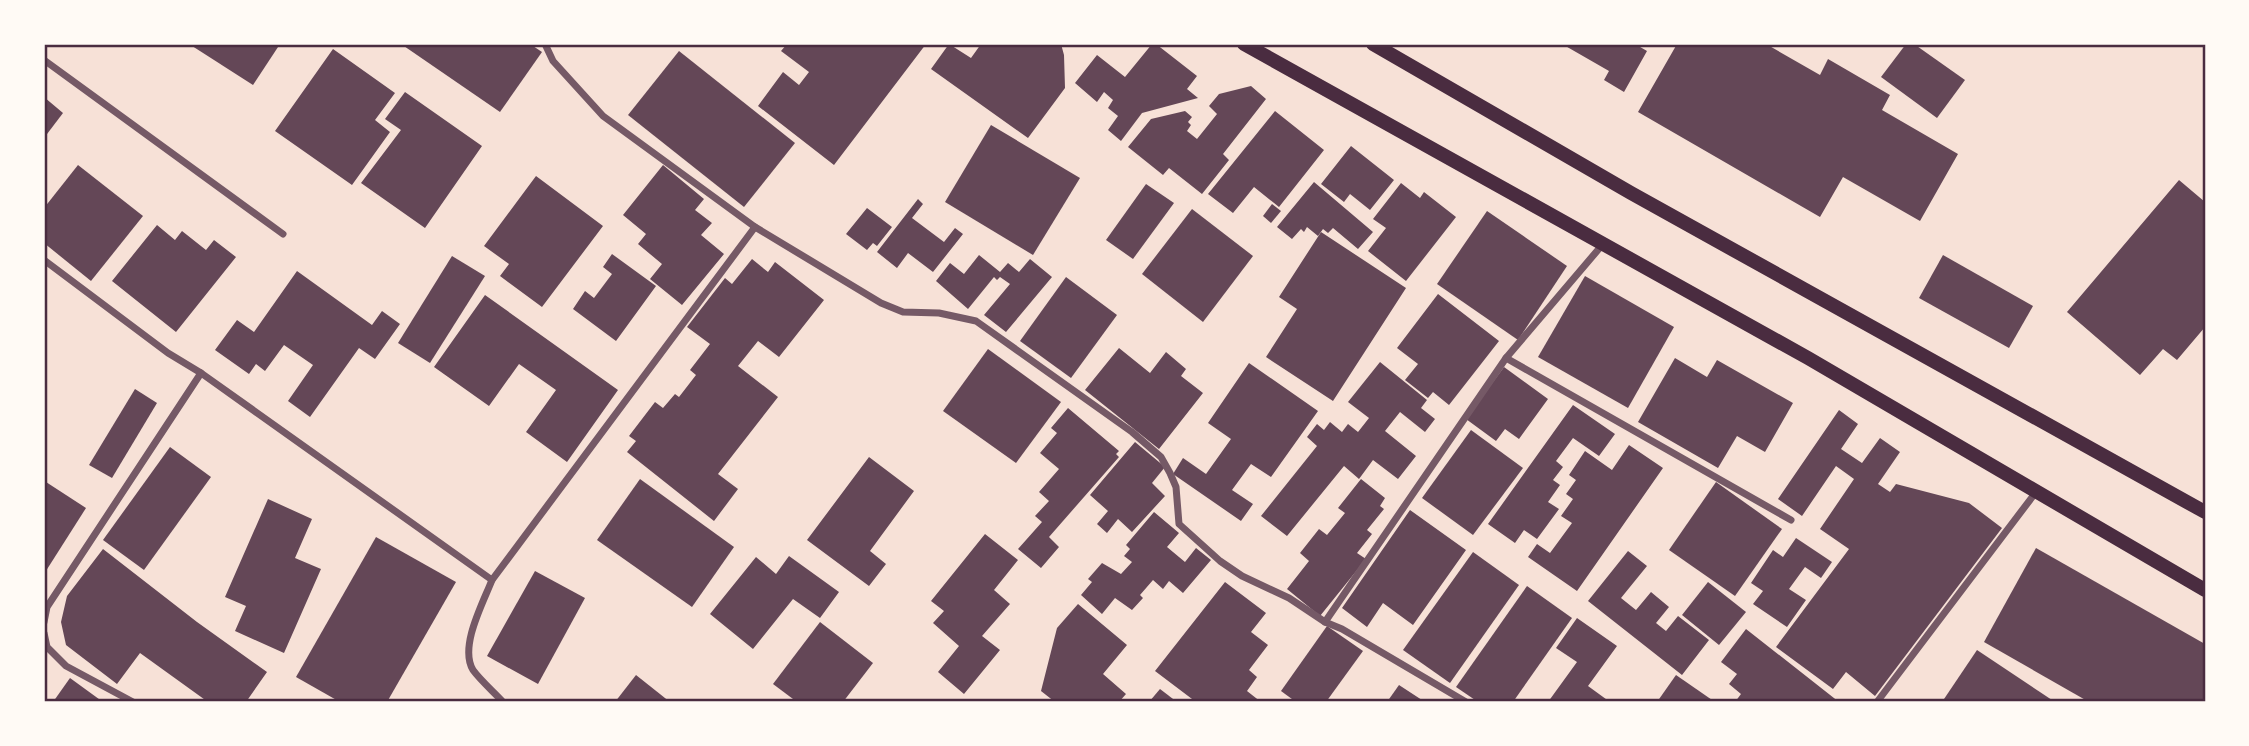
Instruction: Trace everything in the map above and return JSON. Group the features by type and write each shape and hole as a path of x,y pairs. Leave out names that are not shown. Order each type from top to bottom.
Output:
{"main road":[{"path":"1244,44 1808,358 2205,590"},
{"path":"1373,44 1631,193 2201,506"}],"street":[{"path":"545,44 553,61 603,116 755,227 881,303 904,312 939,313 976,321 1132,432 1161,457 1176,487 1179,524 1220,561 1242,576 1289,597 1325,622 1342,629 1466,702"},
{"path":"44,60 283,234"},
{"path":"503,702 472,668 468,647 492,580 755,227"},
{"path":"1325,622 1506,358 1603,244"},
{"path":"44,260 168,353 201,373 492,580"},
{"path":"1506,358 1791,520"},
{"path":"44,622 45,606 201,373"},
{"path":"1877,702 2036,492"},
{"path":"44,634 47,648 66,666 133,702"}],"building":[{"path":"189,44 280,44 253,85"},
{"path":"401,44 530,44 542,52 500,112"},
{"path":"787,44 926,44 834,165 758,106 783,72 799,85 809,72 781,51"},
{"path":"949,44 971,58 981,44 1061,44 1065,88 1028,138 931,69"},
{"path":"1152,44 1156,44 1197,76 1187,89 1198,98 1142,113 1121,141 1108,130 1118,116 1108,108 1113,100 1104,92 1097,102 1075,83 1097,55 1125,77"},
{"path":"1562,44 1635,44 1647,51 1624,92 1604,80 1609,71"},
{"path":"1677,44 1766,44 1820,75 1828,59 1890,95 1882,110 1958,154 1920,221 1843,177 1820,217 1638,112"},
{"path":"1906,44 1914,44 1965,80 1937,118 1881,77"},
{"path":"333,49 395,93 375,120 390,132 352,185 275,131"},
{"path":"679,51 795,143 744,207 628,115"},
{"path":"1251,86 1266,99 1223,154 1229,160 1202,194 1169,168 1163,175 1128,147 1151,119 1185,111 1192,117 1187,131 1197,139 1217,114 1209,106 1219,94"},
{"path":"405,92 482,146 425,228 361,183 401,130 385,119"},
{"path":"44,97 63,113 44,138"},
{"path":"1275,111 1324,150 1279,207 1254,187 1233,213 1208,194"},
{"path":"991,125 1080,178 1033,255 945,202"},
{"path":"1351,146 1394,180 1370,210 1350,194 1344,202 1321,184"},
{"path":"78,165 143,216 91,281 44,243 44,208"},
{"path":"663,165 704,199 695,210 712,223 701,235 724,254 682,305 650,279 662,264 638,244 646,234 623,215"},
{"path":"536,176 603,226 542,307 500,276 509,264 484,246"},
{"path":"2179,180 2205,202 2205,327 2177,360 2163,349 2140,375 2067,312"},
{"path":"1314,182 1373,232 1358,249 1333,228 1328,233 1323,229 1318,236 1307,227 1304,232 1301,229 1292,239 1277,227"},
{"path":"1401,183 1420,198 1424,192 1456,217 1406,281 1368,251 1386,228 1373,219"},
{"path":"1146,184 1174,203 1133,259 1106,240"},
{"path":"918,199 923,204 912,218 944,242 955,228 963,234 933,272 908,253 897,268 877,252"},
{"path":"1272,204 1281,211 1271,223 1263,216"},
{"path":"867,208 892,227 877,246 873,243 867,250 846,234"},
{"path":"1192,209 1253,256 1203,322 1142,274"},
{"path":"1487,211 1567,266 1518,340 1437,284"},
{"path":"157,225 175,240 182,231 206,250 214,240 236,257 176,332 112,281"},
{"path":"1321,232 1406,288 1333,401 1266,357 1297,309 1279,297"},
{"path":"612,254 656,286 616,341 573,309 585,291 594,298 612,274 603,267"},
{"path":"979,255 1000,272 1008,263 1019,272 1030,259 1052,277 1006,332 984,315 1010,284 1000,277 997,280 994,277 968,309 936,281 950,263 964,274"},
{"path":"1943,255 2033,306 2009,348 1919,298"},
{"path":"452,256 485,276 430,363 398,343"},
{"path":"752,259 768,272 775,262 824,300 779,357 758,341 738,366 778,397 718,474 738,489 714,521 627,452 636,441 629,436 655,402 663,408 675,394 679,397 696,375 690,370 710,344 687,327 725,278 732,284"},
{"path":"297,271 372,325 382,311 400,324 375,359 359,348 310,417 288,401 313,365 284,345 265,371 256,364 249,374 215,350 237,320 254,332"},
{"path":"1585,276 1674,327 1628,408 1538,357"},
{"path":"1066,277 1117,315 1071,378 1020,341"},
{"path":"1438,294 1499,341 1449,405 1433,392 1428,398 1405,380 1418,364 1397,348"},
{"path":"485,295 618,390 567,462 526,432 556,390 519,364 489,406 434,367"},
{"path":"1119,348 1150,373 1166,352 1186,369 1181,376 1203,393 1159,449 1085,390"},
{"path":"988,349 1061,402 1016,463 943,411"},
{"path":"1675,358 1707,377 1717,360 1793,403 1765,452 1737,436 1718,468 1638,422"},
{"path":"1380,362 1427,400 1421,408 1435,419 1425,432 1400,412 1385,431 1416,456 1398,479 1373,460 1359,479 1344,466 1287,536 1261,516 1317,446 1307,437 1317,424 1324,430 1330,422 1342,432 1348,424 1358,432 1369,418 1348,402"},
{"path":"1249,363 1318,411 1271,477 1251,464 1232,490 1253,504 1241,521 1173,474 1183,458 1206,474 1231,439 1208,423"},
{"path":"1504,367 1548,399 1519,439 1505,429 1496,441 1466,419"},
{"path":"135,389 157,403 112,478 89,465"},
{"path":"1573,405 1615,434 1599,456 1573,438 1556,461 1563,467 1553,480 1560,485 1548,502 1559,509 1537,539 1524,530 1515,543 1488,524"},
{"path":"1068,408 1119,451 1116,454 1119,457 1049,537 1059,547 1041,568 1018,549 1042,522 1035,516 1049,501 1039,492 1059,469 1040,453 1057,433 1051,428"},
{"path":"1839,410 1858,424 1841,449 1862,463 1880,438 1900,452 1878,484 1890,492 1896,484 1969,503 2002,528 1875,696 1846,672 1833,689 1776,647 1849,549 1820,529 1854,479 1836,466 1802,516 1778,499"},
{"path":"1471,430 1523,468 1473,535 1422,498"},
{"path":"1135,442 1165,467 1152,483 1165,496 1132,532 1118,519 1107,533 1097,524 1108,511 1090,495"},
{"path":"1629,445 1663,468 1577,591 1528,557 1537,544 1550,553 1572,523 1561,516 1573,499 1566,494 1576,480 1569,475 1585,451 1612,470"},
{"path":"170,447 211,477 144,570 103,540"},
{"path":"869,457 914,491 870,551 886,564 869,586 807,540"},
{"path":"640,479 734,547 692,607 597,540"},
{"path":"1361,479 1385,498 1380,506 1384,509 1367,530 1372,534 1357,553 1366,559 1320,616 1287,589 1309,561 1300,553 1319,529 1327,535 1345,513 1338,508"},
{"path":"46,482 86,508 44,574 44,486"},
{"path":"1716,482 1782,529 1735,596 1669,550"},
{"path":"268,499 312,519 295,558 321,569 284,653 235,631 246,606 225,597"},
{"path":"1410,510 1466,550 1413,625 1383,603 1367,627 1342,608"},
{"path":"1154,512 1179,533 1167,547 1185,562 1196,548 1211,560 1183,593 1169,581 1163,589 1153,580 1140,595 1143,598 1132,610 1115,598 1102,614 1081,595 1092,582 1088,579 1102,563 1121,574 1132,562 1124,556 1130,549 1126,545"},
{"path":"985,534 1018,560 994,590 1010,604 982,636 1000,650 964,694 938,672 959,646 933,623 944,611 931,601"},
{"path":"376,537 456,582 387,702 340,702 296,677"},
{"path":"1796,538 1832,562 1821,578 1805,567 1789,589 1806,600 1787,627 1753,604 1763,591 1751,583 1773,550 1783,557"},
{"path":"2036,548 2205,644 2205,702 2089,702 1984,642"},
{"path":"103,549 267,672 246,702 208,702 140,653 117,684 66,645 61,622 67,596"},
{"path":"1628,551 1647,566 1621,598 1636,610 1651,592 1669,607 1656,623 1666,631 1678,616 1709,640 1682,675 1588,601"},
{"path":"1473,552 1519,585 1450,683 1403,650"},
{"path":"789,556 839,592 820,618 793,599 753,649 710,614 756,557 776,574"},
{"path":"535,571 585,598 538,684 487,656"},
{"path":"1225,582 1266,613 1251,632 1268,645 1249,670 1257,677 1247,691 1261,702 1196,702 1155,671"},
{"path":"1708,582 1746,612 1719,645 1682,615"},
{"path":"1527,586 1572,618 1513,702 1478,702 1456,687"},
{"path":"1078,604 1127,645 1103,674 1126,694 1119,702 1055,702 1041,691 1057,628"},
{"path":"1577,618 1617,646 1588,686 1610,702 1548,702 1577,662 1556,648"},
{"path":"820,622 873,663 843,702 797,702 773,684"},
{"path":"1327,626 1363,651 1326,702 1296,702 1281,691"},
{"path":"1746,629 1839,702 1735,702 1741,694 1729,684 1737,674 1721,662"},
{"path":"1977,650 2055,702 1942,702"},
{"path":"636,675 670,702 615,702"},
{"path":"1676,675 1715,702 1657,702"},
{"path":"70,678 103,702 53,702"},
{"path":"1399,685 1425,702 1387,702"},
{"path":"1160,689 1177,702 1149,702"}]}
